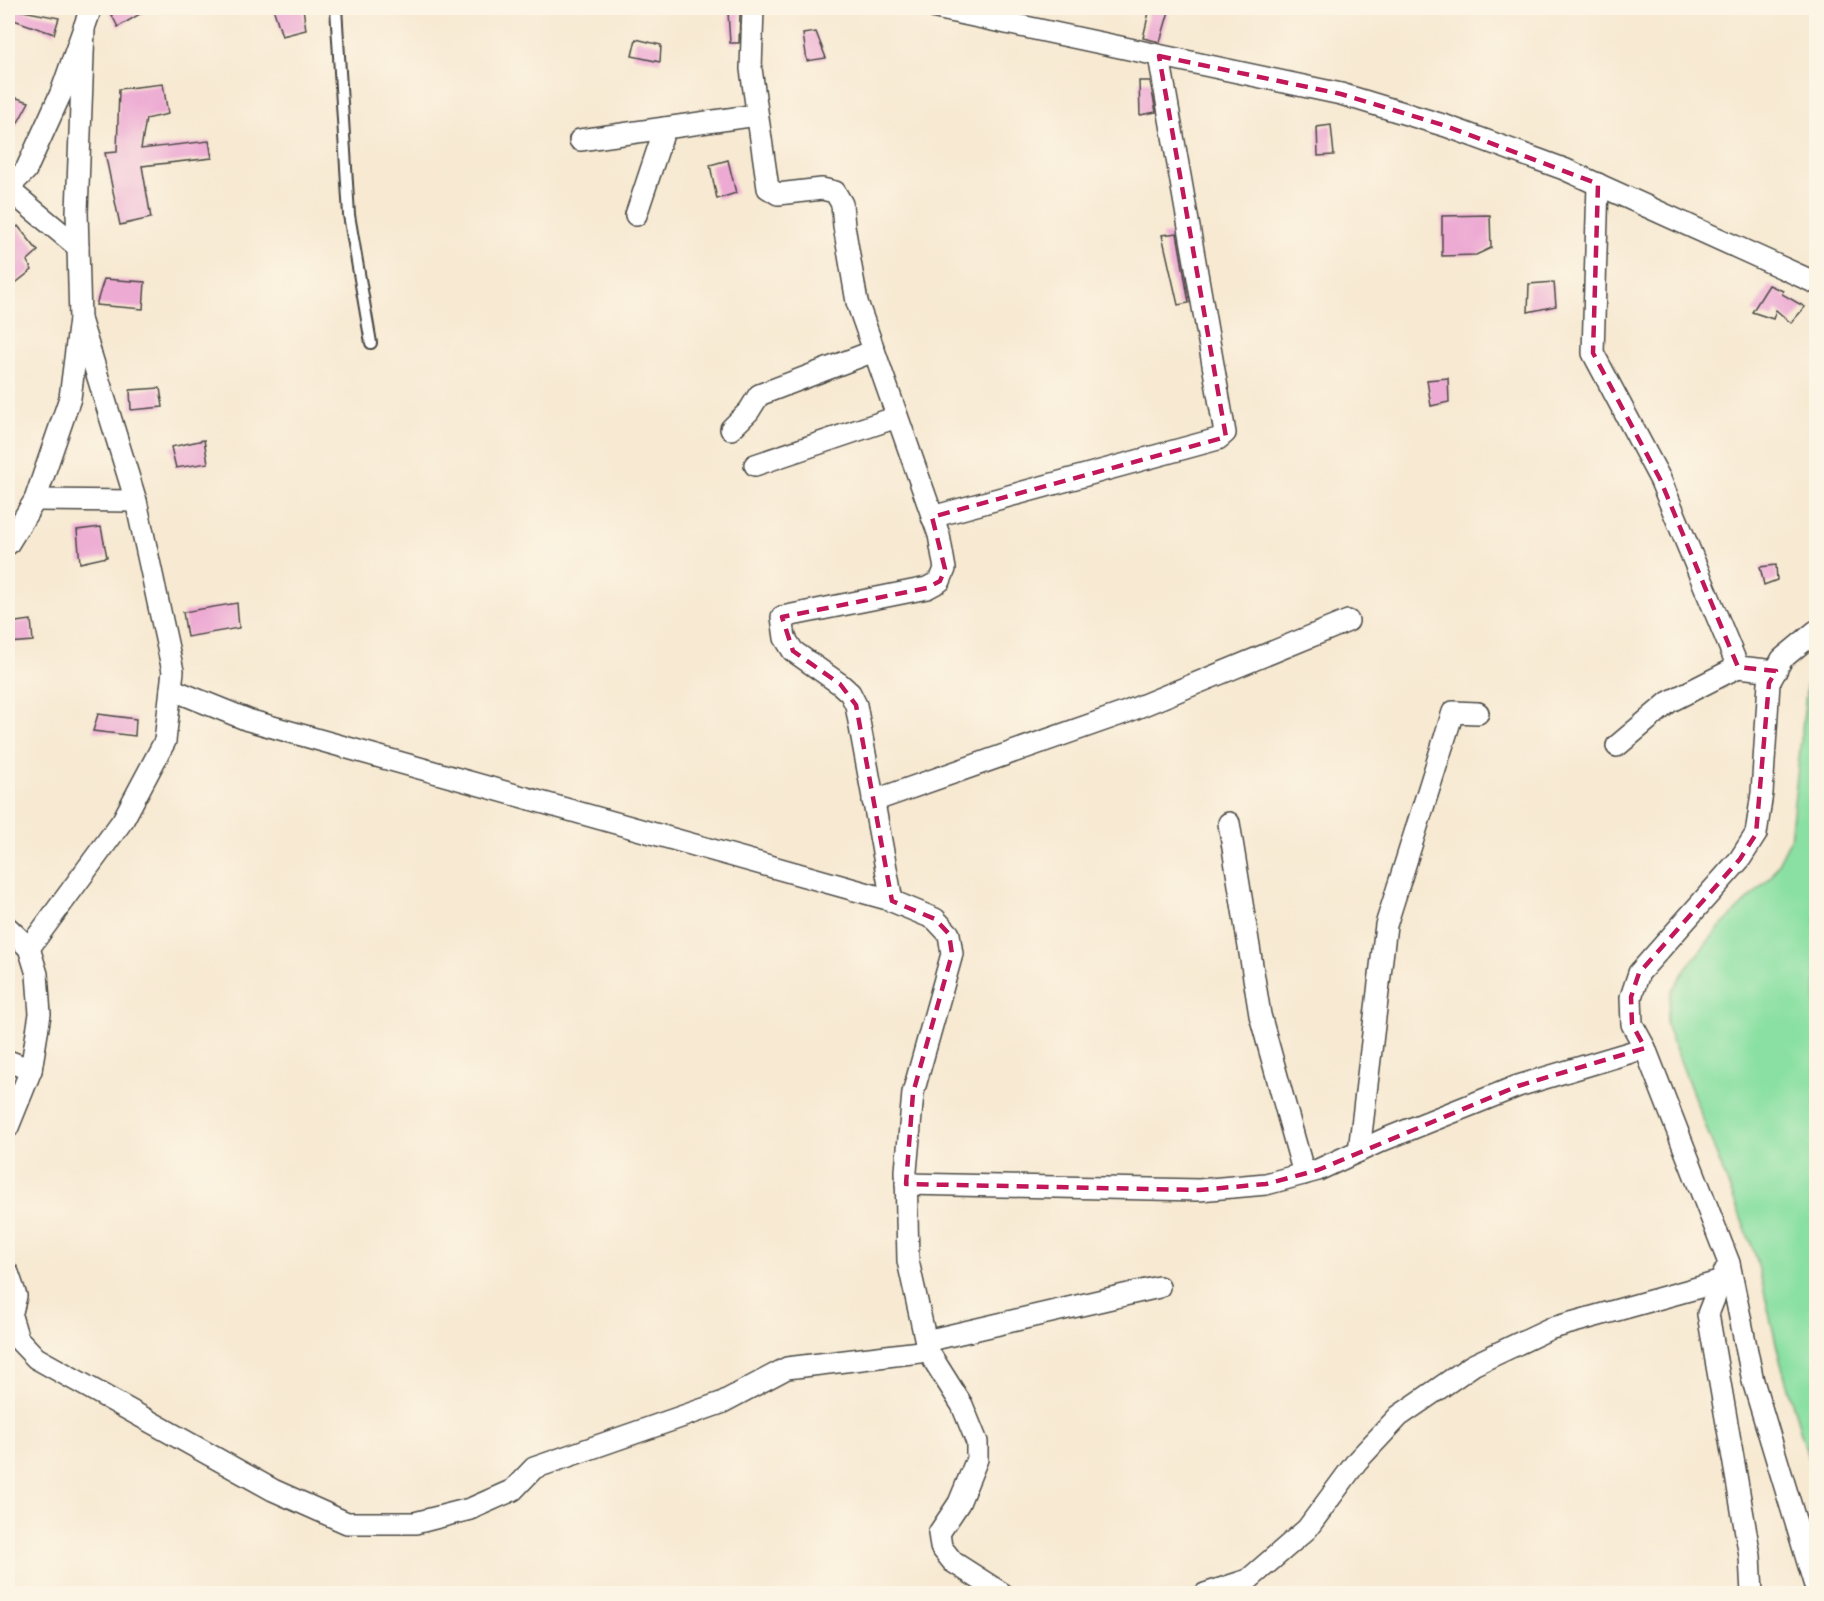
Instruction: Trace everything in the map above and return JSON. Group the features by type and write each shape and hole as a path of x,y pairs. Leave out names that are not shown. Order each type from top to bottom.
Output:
{"street":[{"path":"78,247 8,188 26,170 61,93 91,8"},
{"path":"753,8 751,69 768,189 778,194 822,189 835,192 842,204 856,302 939,535 945,569 940,581 927,588 782,617 785,638 793,651 850,693 856,705 892,901"},
{"path":"936,8 1341,94 1446,126 1564,169 1816,283"},
{"path":"8,544 35,500 70,398 80,319 77,212 84,28"},
{"path":"932,517 1218,439 1225,433 1159,56"},
{"path":"580,140 757,115"},
{"path":"636,215 665,128"},
{"path":"1598,184 1593,353 1660,479 1738,667"},
{"path":"29,948 123,820 165,741 173,671 136,501 80,319"},
{"path":"731,429 749,411 759,395 874,351"},
{"path":"755,465 897,417"},
{"path":"35,500 136,501"},
{"path":"873,801 1124,713 1348,621"},
{"path":"1816,631 1782,659 1769,683 1762,793 1756,834 1740,859 1639,973 1631,997 1632,1024 1645,1048 1725,1272 1753,1381 1816,1589"},
{"path":"1617,746 1669,702 1738,667 1776,671"},
{"path":"171,689 248,720 892,901 935,919 949,934 952,954 913,1093 906,1184 908,1261 927,1346 962,1405 977,1442 977,1459 959,1503 939,1533 941,1547 953,1562 1004,1593"},
{"path":"1359,1151 1386,925 1453,712 1478,713"},
{"path":"1229,823 1260,1015 1304,1174"},
{"path":"8,928 29,948 37,974 40,1014 31,1070 8,1127"},
{"path":"906,1184 1199,1190 1266,1184 1318,1170 1518,1086 1645,1048"},
{"path":"8,1061 31,1070"},
{"path":"1205,1593 1248,1580 1307,1529 1357,1461 1399,1416 1473,1365 1549,1329 1725,1272"},
{"path":"1725,1272 1708,1314 1750,1556 1752,1593"},
{"path":"8,1273 16,1296 10,1316 10,1328 18,1340 36,1358 273,1490 346,1523 415,1523 470,1509 513,1491 534,1468 722,1403 787,1368 927,1346 1159,1287"}],"lane":[{"path":"336,8 349,215 371,343"}],"highlighted area":[{"path":"1159,56 1341,94 1446,126 1598,184 1593,353 1660,479 1738,667 1776,671 1769,683 1756,834 1740,859 1639,973 1631,997 1632,1024 1645,1048 1518,1086 1318,1170 1266,1184 1199,1190 906,1184 913,1093 952,954 949,934 935,919 892,901 856,705 840,684 793,651 782,617 927,588 940,581 945,569 932,517 1226,437"}],"green space":[{"path":"1816,677 1816,1485 1780,1360 1756,1257 1666,1024 1671,993 1686,968 1721,926 1771,877 1790,840 1807,684"}],"building":[{"path":"8,8 59,18 54,34 8,18"},
{"path":"108,8 150,8 118,27"},
{"path":"273,8 303,8 306,30 282,36"},
{"path":"1150,8 1170,8 1160,42 1143,38"},
{"path":"728,12 740,13 739,43 730,43"},
{"path":"816,32 826,58 807,61 803,34"},
{"path":"636,39 661,45 660,62 632,56"},
{"path":"1139,81 1150,81 1156,112 1140,115"},
{"path":"163,84 168,114 146,119 141,149 209,141 212,158 142,166 151,218 120,225 105,153 117,152 119,89"},
{"path":"8,95 29,102 8,141"},
{"path":"1331,125 1334,155 1318,156 1317,127"},
{"path":"728,160 736,193 717,199 710,165"},
{"path":"1490,215 1491,248 1476,255 1442,256 1442,216"},
{"path":"18,226 38,251 27,261 32,270 8,289 8,235"},
{"path":"1177,233 1189,303 1178,305 1162,235"},
{"path":"104,279 145,282 143,309 96,305"},
{"path":"1554,282 1556,306 1528,312 1529,284"},
{"path":"1769,285 1783,291 1782,294 1805,307 1791,323 1776,310 1773,319 1752,312"},
{"path":"1448,378 1449,402 1431,406 1427,380"},
{"path":"160,388 163,407 131,410 130,390"},
{"path":"204,440 208,463 176,468 171,447"},
{"path":"101,527 107,557 80,563 77,530"},
{"path":"1776,565 1777,580 1764,585 1760,567"},
{"path":"237,603 239,628 187,637 183,612"},
{"path":"31,620 33,641 8,643 8,623"},
{"path":"98,714 136,719 135,736 93,731"}]}
